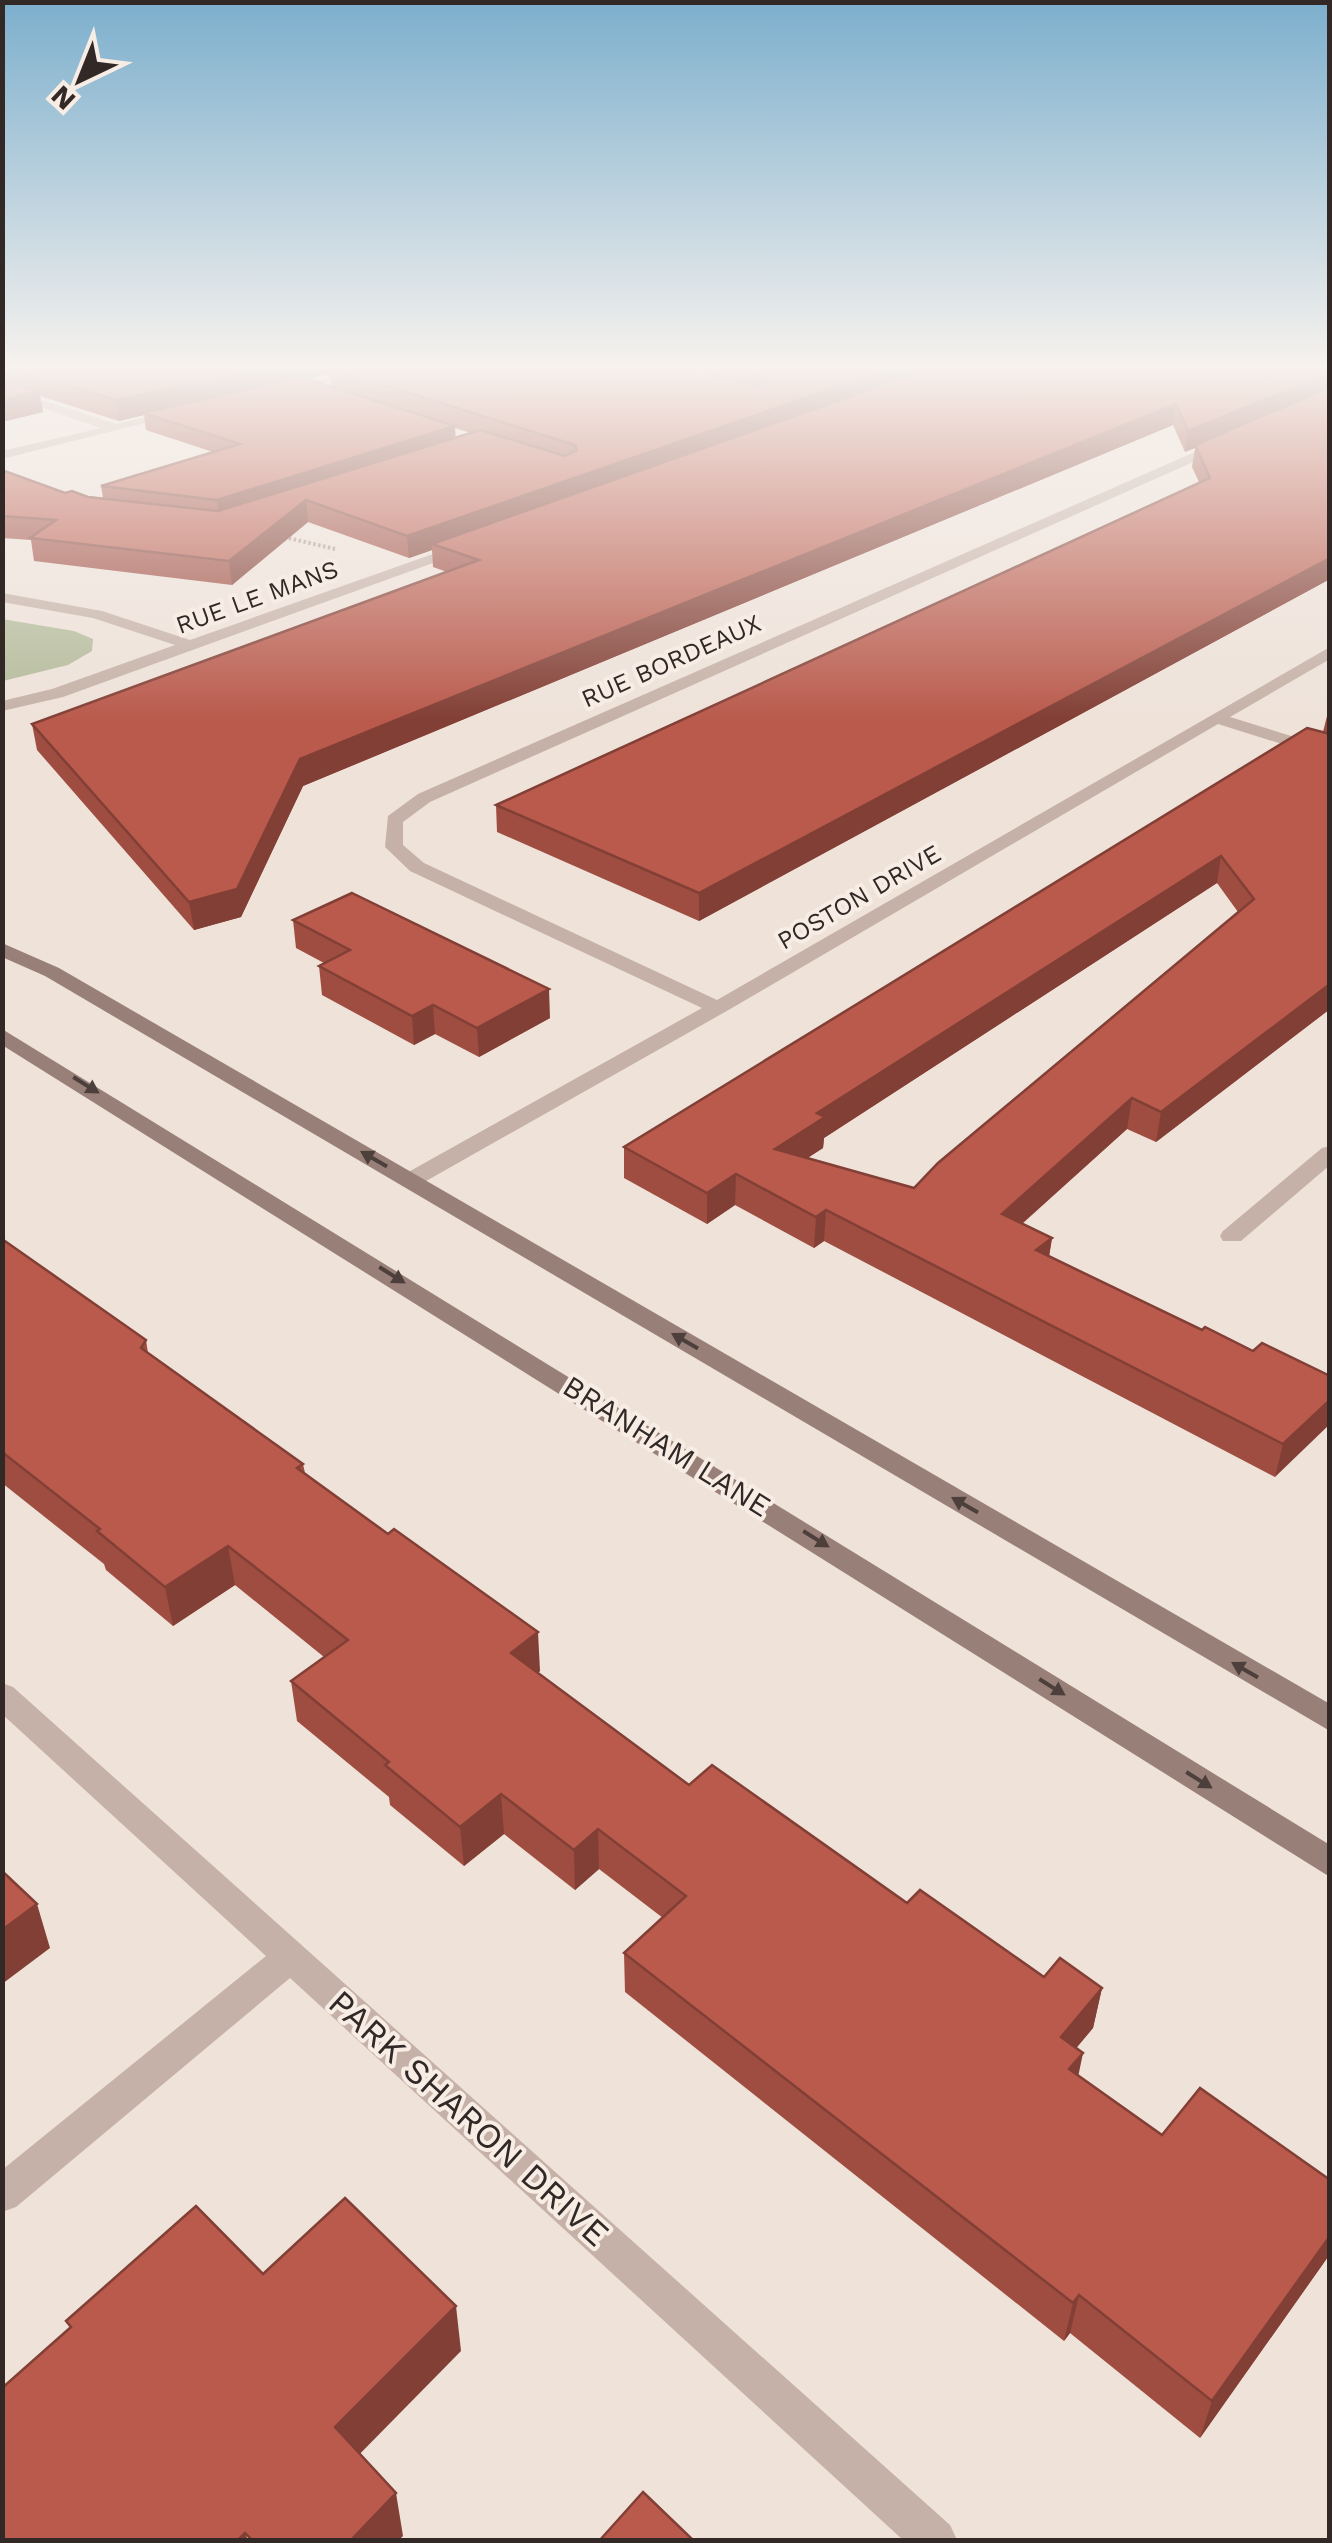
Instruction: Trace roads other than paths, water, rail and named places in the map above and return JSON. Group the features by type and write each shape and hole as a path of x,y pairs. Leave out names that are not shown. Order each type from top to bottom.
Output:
{"main road":[{"path":"2,949 69,982 411,1180 1330,1719"},
{"name":"BRANHAM LANE","path":"2,1035 1330,1862"}],"street":[{"name":"RUE BORDEAUX","path":"718,1008 417,867 394,848 394,820 424,798 1134,483"},
{"name":"RUE LE MANS","path":"2,706 57,692 488,538"},
{"path":"2,597 48,602 138,624 188,645"},
{"name":"POSTON DRIVE","path":"411,1180 718,1008 1330,652"},
{"path":"1216,718 1330,754"},
{"path":"1232,1236 1330,1154"},
{"name":"PARK SHARON DRIVE","path":"2,1696 935,2540"},
{"path":"2,2194 291,1956"}]}
